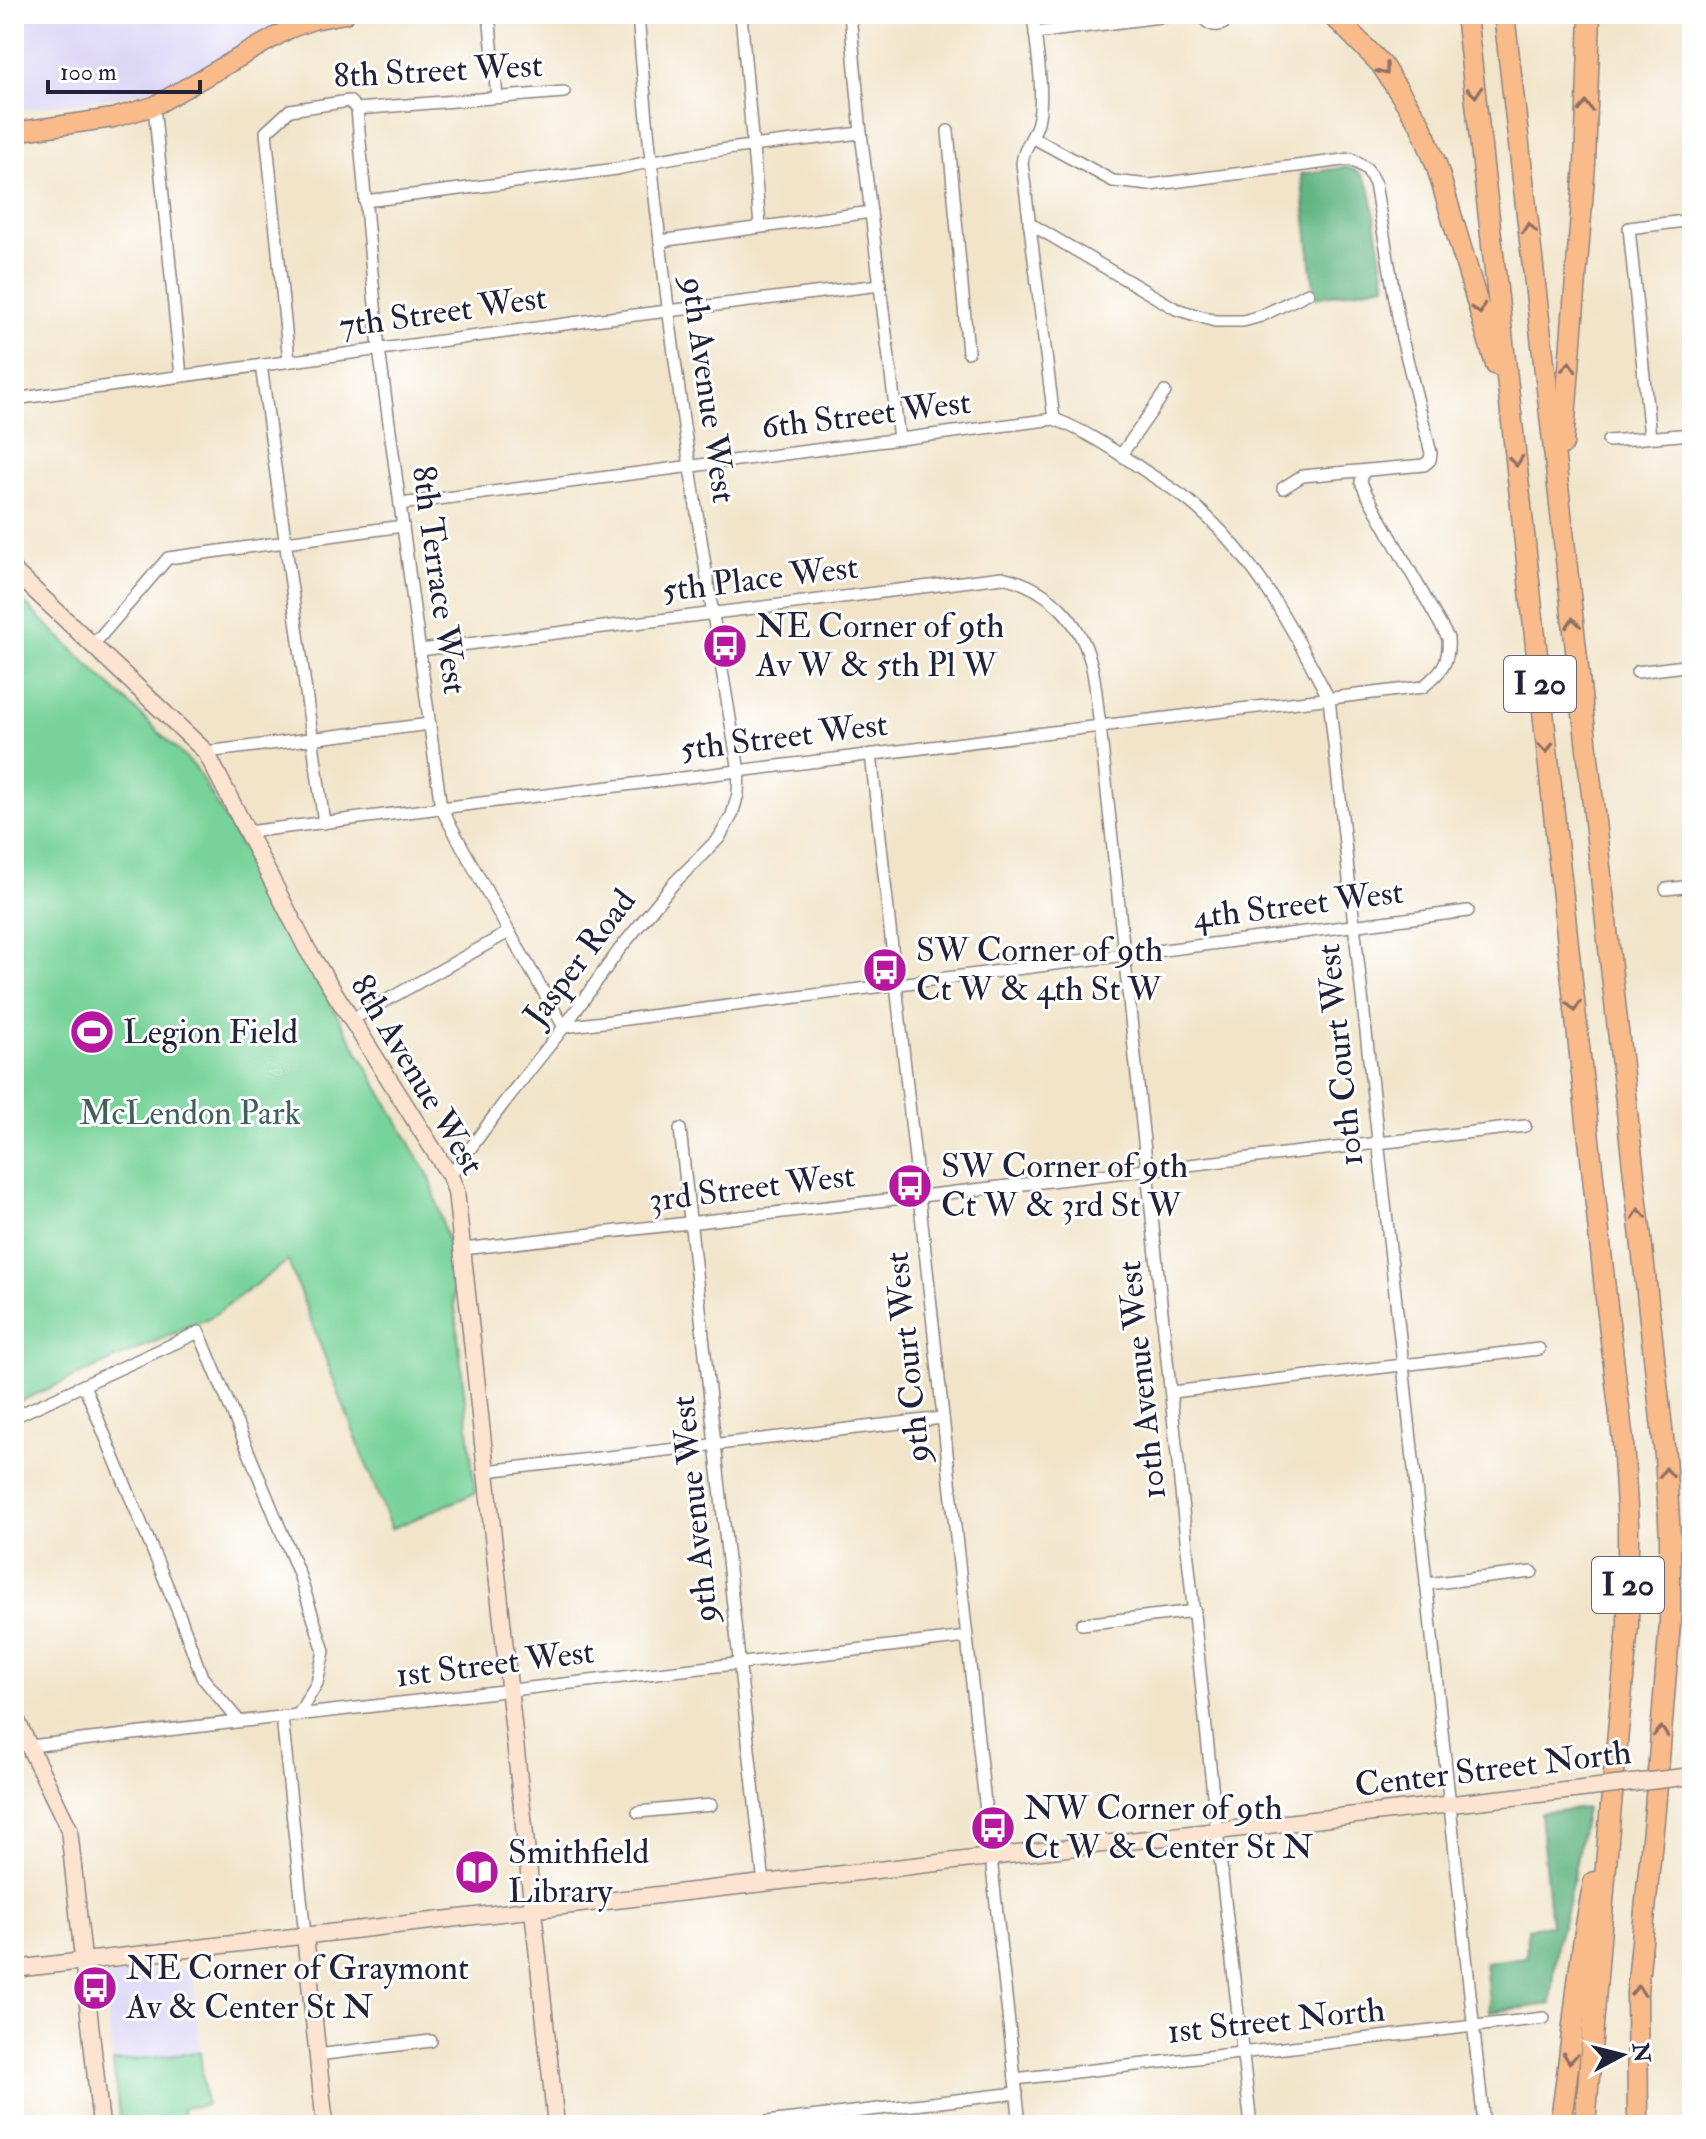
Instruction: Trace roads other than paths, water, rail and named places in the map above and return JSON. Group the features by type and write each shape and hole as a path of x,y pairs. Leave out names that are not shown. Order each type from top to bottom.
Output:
{"highway":[{"path":"1330,14 1381,64 1420,124 1436,164 1511,413"},
{"name":"I 20","path":"1466,14 1623,1441 1628,1524 1628,1626 1585,2125"},
{"name":"I 20","path":"1504,14 1664,1441 1670,1537 1670,1622 1637,1992 1638,2125"},
{"path":"1563,528 1563,437 1585,164 1590,14"},
{"path":"1560,2125 1584,1931 1610,1816"}],"main road":[{"path":"14,132 113,118 154,106 289,29 313,20 345,14"},
{"name":"8th Avenue West","path":"14,571 206,752 307,949 450,1176 456,1191 556,2125"},
{"path":"14,1715 69,1829 101,2125"},
{"name":"Center Street North","path":"14,1969 1692,1776"},
{"path":"305,1935 325,2125"}],"street":[{"path":"489,14 497,97"},
{"name":"9th Avenue West","path":"638,14 650,161 668,311 689,466 739,771"},
{"path":"741,14 760,226"},
{"path":"850,14 861,133 899,439"},
{"path":"1033,14 1041,102 1038,123 1023,150 1022,163 1054,419"},
{"path":"1035,33 1183,14"},
{"path":"1202,14 1210,25 1218,26 1226,23 1232,14"},
{"name":"8th Street West","path":"289,361 266,132 290,110 349,101 357,109 564,92"},
{"path":"154,106 181,376"},
{"name":"8th Terrace West","path":"357,109 379,349 441,808 564,1027"},
{"path":"948,131 968,352"},
{"path":"365,201 617,169 650,161 861,133"},
{"path":"1032,137 1113,181 1150,185 1351,159 1367,169 1375,184 1402,339 1431,453 1430,460 1424,465 1302,476 1283,488"},
{"path":"660,241 871,212"},
{"path":"1650,437 1629,228 1692,220"},
{"path":"1029,223 1176,309 1215,321 1243,321 1261,316 1308,293"},
{"name":"7th Street West","path":"14,399 880,285"},
{"path":"261,365 324,823"},
{"path":"1121,455 1165,392"},
{"name":"6th Street West","path":"400,504 1054,419"},
{"name":"10th Court West","path":"1054,419 1121,455 1189,501 1223,532 1252,567 1294,630 1329,699 1484,2125"},
{"path":"1608,441 1692,434"},
{"name":"5th Street West","path":"247,832 1423,687 1441,672 1449,649 1448,638 1366,493 1361,482 1363,472"},
{"path":"93,645 168,558 403,526"},
{"name":"5th Place West","path":"420,650 1002,577 1019,581 1050,598 1082,639"},
{"name":"10th Avenue West","path":"1082,639 1091,664 1100,726 1251,2125"},
{"path":"1637,672 1692,665"},
{"path":"206,752 430,724"},
{"name":"9th Court West","path":"871,754 1020,2125"},
{"name":"Jasper Road","path":"450,1176 619,950 664,895 719,838 732,815 738,794 739,771"},
{"path":"1666,889 1692,886"},
{"name":"4th Street West","path":"564,1027 1468,911"},
{"path":"351,1020 509,932"},
{"name":"3rd Street West","path":"463,1249 1525,1126"},
{"name":"9th Avenue West","path":"680,1129 764,1884"},
{"path":"14,1417 199,1332 299,1574 324,1651 317,1683 298,1715"},
{"path":"1172,1392 1539,1349"},
{"path":"84,1385 202,1677 239,1721"},
{"path":"486,1471 943,1418"},
{"path":"1426,1584 1532,1572"},
{"path":"1082,1624 1195,1611"},
{"name":"1st Street West","path":"30,1746 967,1637"},
{"path":"282,1717 305,1935"},
{"path":"638,1812 711,1805"},
{"name":"1st Street North","path":"1015,2079 1544,2018"},
{"path":"317,2055 431,2041"},
{"path":"741,2125 1017,2093"}],"place":[{"name":"NE Corner of 9th Av W & 5th Pl W","path":"725,646"},
{"name":"SW Corner of 9th Ct W & 4th St W","path":"885,970"},
{"name":"Legion Field","path":"92,1032"},
{"name":"SW Corner of 9th Ct W & 3rd St W","path":"910,1186"},
{"name":"NW Corner of 9th Ct W & Center St N","path":"993,1828"},
{"name":"Smithfield Library","path":"477,1872"},
{"name":"NE Corner of Graymont Av & Center St N","path":"95,1988"}],"park label":[{"name":"McLendon Park","path":"190,1113"}]}
